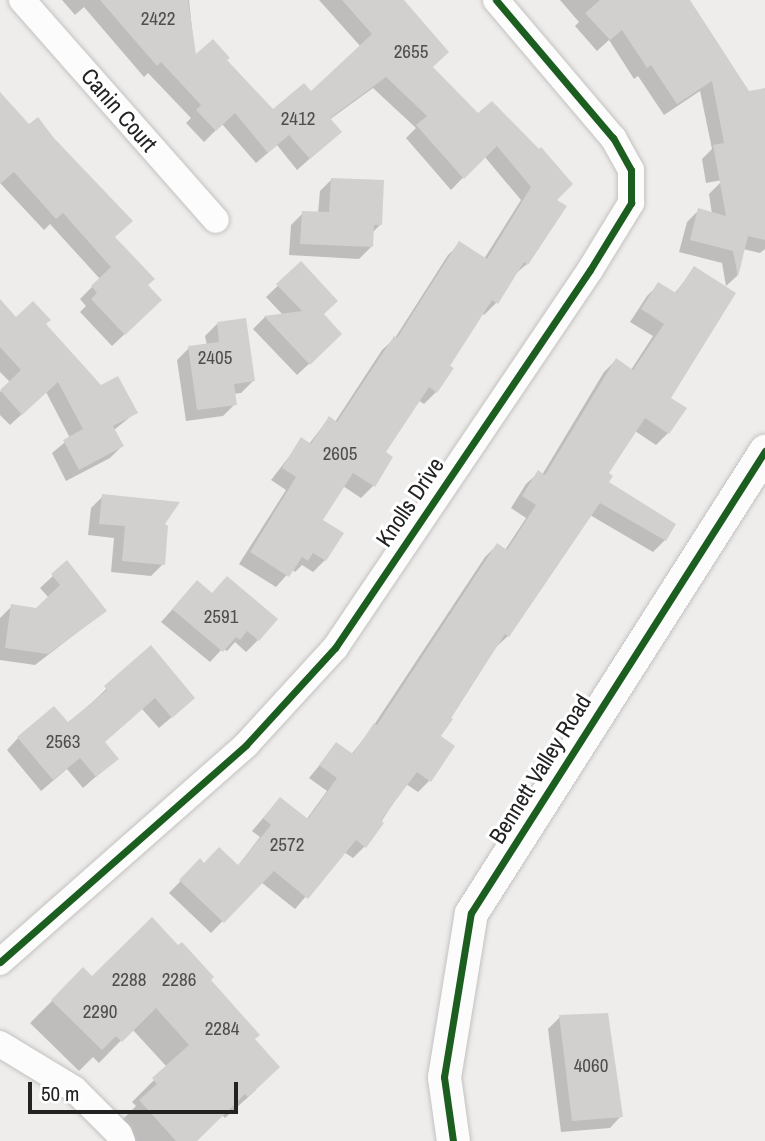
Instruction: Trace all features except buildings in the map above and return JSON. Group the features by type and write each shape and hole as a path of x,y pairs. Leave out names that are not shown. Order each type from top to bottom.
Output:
{"street":[{"name":"Canin Court","path":"23,0 216,220"},
{"name":"Knolls Drive","path":"0,962 246,745 335,648 590,270 631,203 631,170 613,138 496,0"},
{"name":"Bennett Valley Road","path":"453,1141 444,1077 471,913 765,451"},
{"path":"0,1045 74,1089 119,1134 122,1141"}],"cycle path":[{"path":"0,962 246,745 335,648 590,270 631,203 631,170 613,138 496,0"},
{"path":"453,1141 444,1077 471,913 765,451"}]}
